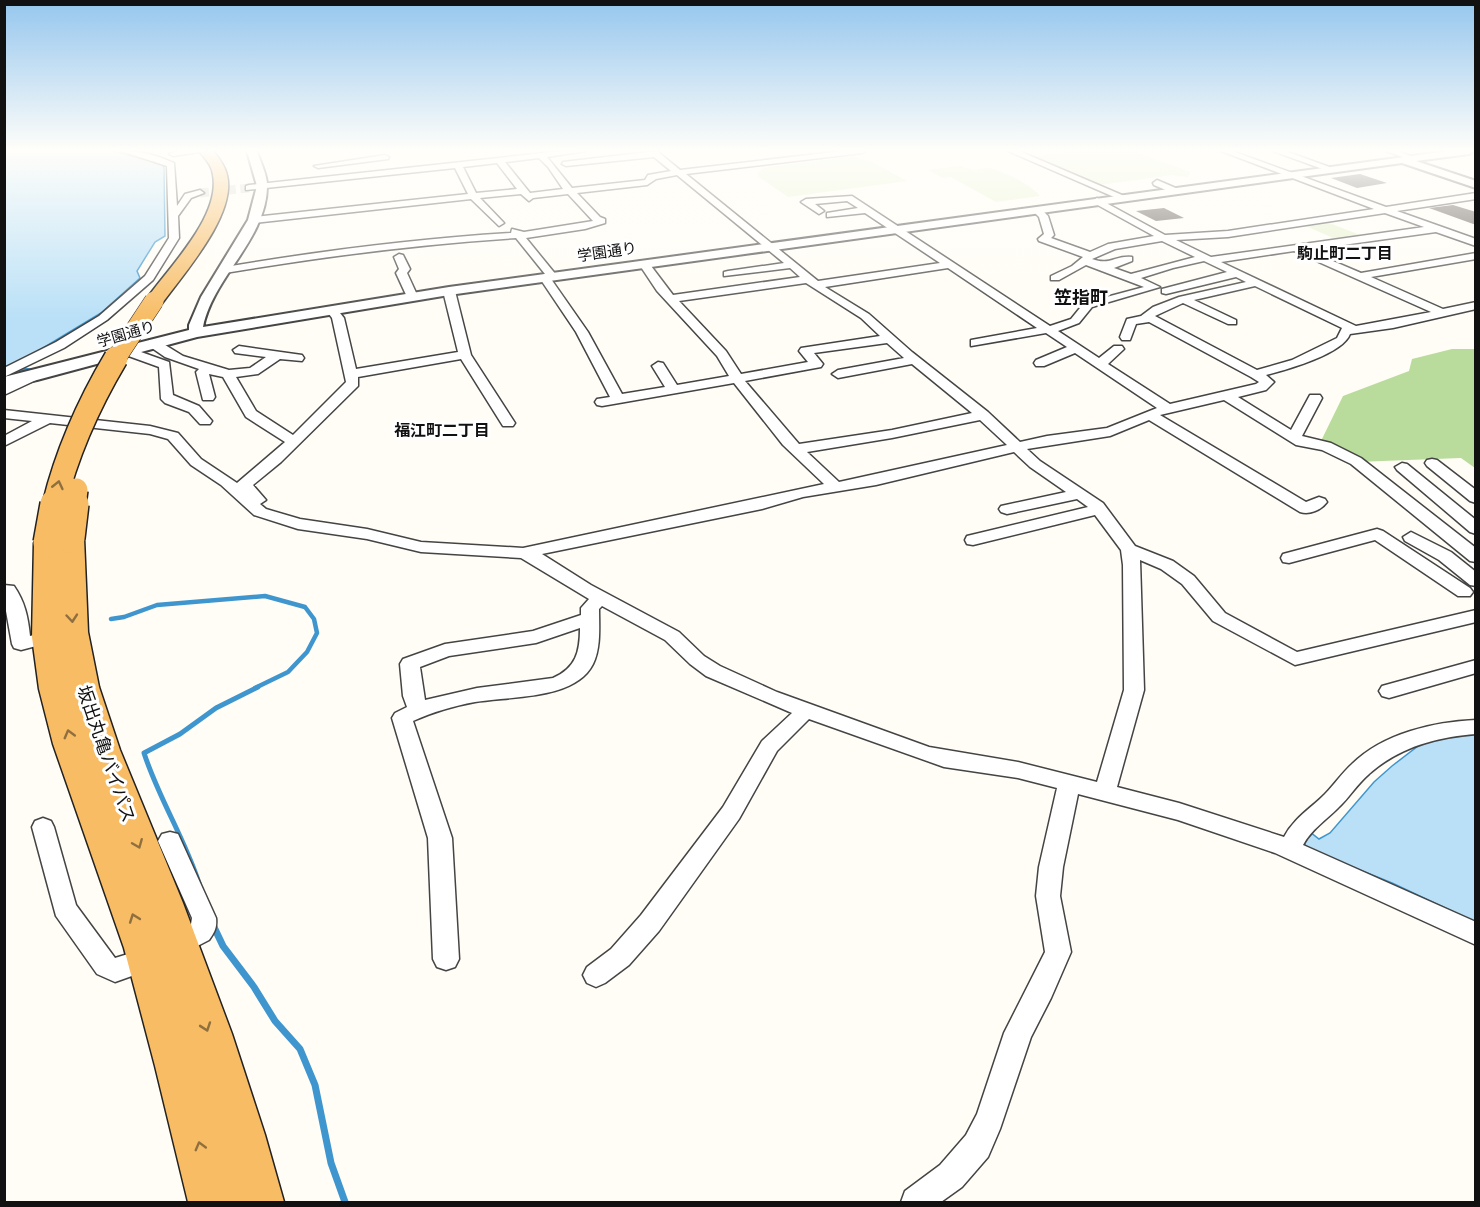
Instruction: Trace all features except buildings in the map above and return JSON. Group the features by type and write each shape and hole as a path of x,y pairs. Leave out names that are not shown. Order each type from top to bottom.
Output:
{"highway":[{"name":"坂出丸亀バイパス","path":"167,295 181,263 214,207"},
{"name":"坂出丸亀バイパス","path":"225,207 220,221 167,295 99,383 82,416 59,477 59,540 48,637 56,689 72,744 163,952 214,1051 258,1203"},
{"path":"167,295 234,207"},
{"name":"坂出丸亀バイパス","path":"59,540 70,587 81,686 130,824 163,952 179,1066 214,1203"}],"street":[{"path":"12,370 103,318 149,278 172,242 172,207"},
{"path":"172,214 177,213 181,207"},
{"path":"196,333 196,325 208,297 254,220 254,207"},
{"path":"254,220 376,207"},
{"path":"485,207 499,223"},
{"path":"225,270 291,259 585,226 602,221 597,219 587,207"},
{"path":"723,207 830,296 857,310 913,360 983,414 1020,447 1035,464 1100,509 1129,550 1132,565 1134,690 1105,792"},
{"path":"814,207 819,211"},
{"path":"862,207 1168,409"},
{"name":"学園通り","path":"4,382 31,377 196,333 332,310 449,291 1055,207"},
{"path":"1108,207 1164,238 1355,330"},
{"path":"1376,207 1476,243"},
{"path":"1055,278 1112,246 1164,238 1228,234 1401,207"},
{"path":"830,215 866,210"},
{"path":"1037,210 1042,213 1049,234 1043,239 1232,322"},
{"path":"1131,278 1171,265 1436,229"},
{"path":"517,233 582,332 618,399"},
{"path":"1296,248 1443,313"},
{"path":"1359,276 1476,256"},
{"path":"399,257 405,270 401,273 412,297"},
{"path":"1105,267 1128,259"},
{"path":"644,264 670,298 722,354 745,390 796,449 836,487"},
{"path":"728,274 792,265"},
{"path":"670,298 948,265"},
{"path":"975,344 1049,330 1075,321 1088,305 1237,273"},
{"path":"1150,318 1148,316 1155,310 1185,300 1258,282"},
{"path":"449,291 465,355 508,423"},
{"path":"1256,374 1300,361 1342,340 1345,331 1473,307"},
{"path":"260,512 264,506 244,484 276,459 353,383 338,318 332,310"},
{"path":"4,414 150,430 173,436 196,462 226,482 260,512 298,524 367,534 421,547 523,553 762,504 801,493 876,480 1020,447 1110,432 1168,409 1265,384 1265,380 1256,374 1150,318 1131,321 1126,337"},
{"path":"602,402 817,364 805,351 888,339"},
{"path":"153,344 160,349 221,371 251,414 293,441"},
{"path":"1040,363 1076,348"},
{"path":"239,350 298,358"},
{"path":"1100,364 1118,350"},
{"path":"127,351 161,361 165,365 166,396 170,400 194,409 205,421"},
{"path":"208,397 202,372 253,371 278,355"},
{"path":"351,374 465,355"},
{"path":"838,374 913,360"},
{"path":"658,366 673,389"},
{"path":"4,391 28,381 31,377"},
{"path":"1226,395 1301,442 1340,452 1356,461 1476,556"},
{"path":"1294,437 1315,398"},
{"path":"796,449 892,434 983,414"},
{"path":"1150,415 1306,509 1319,502"},
{"path":"4,442 45,420"},
{"path":"1432,463 1476,498"},
{"path":"1402,467 1476,529"},
{"path":"1007,509 1080,494"},
{"path":"973,540 1100,509"},
{"path":"1289,558 1377,534 1472,587"},
{"path":"1411,537 1445,556 1472,587"},
{"path":"1129,550 1167,565 1188,580 1219,617 1295,659 1476,616 1460,598 1472,587"},
{"path":"523,553 536,558 672,636 696,660 713,670 770,698 944,759 1018,770 1179,812 1289,849 1476,934"},
{"path":"8,596 18,612 21,644 48,637"},
{"path":"446,959 440,838 402,718 418,709 473,695 569,680 582,669 589,654 590,608 601,597"},
{"path":"418,709 413,696 410,664 445,650 536,636 590,618"},
{"path":"1389,691 1474,669"},
{"path":"596,975 620,957 650,923 731,813 769,746 799,719 804,710"},
{"path":"1289,849 1299,830 1332,801 1361,768 1396,745 1443,729 1476,727"},
{"path":"916,1203 951,1176 977,1146 990,1119 1018,1033 1042,989 1058,952 1047,896 1069,783"},
{"path":"43,827 65,909 106,966 115,970 163,952 200,932 204,927 204,918 170,841"}],"green space":[{"path":"1322,220 1365,237 1340,241 1299,223"},
{"path":"1452,349 1475,349 1475,468 1461,458 1356,462 1321,441 1343,396 1409,371 1412,359"}],"water":[{"path":"5,207 165,207 165,236 155,242 137,271 140,278 101,313 5,371"},
{"path":"1455,734 1475,734 1475,922 1392,883 1308,849 1302,840 1310,832 1319,839 1330,833 1374,782 1422,743"}],"waterway":[{"path":"15,368 34,371"},
{"path":"111,619 124,617 157,605 265,596 305,607 314,619 317,633 307,652 288,672 255,688"},
{"path":"199,883 144,753 180,734 216,708 258,687"},
{"path":"213,925 223,946 254,987 275,1021 300,1049 315,1085 331,1163 345,1202"}],"district":[{"name":"駒止町二丁目","path":"1345,253"},
{"name":"笠指町","path":"1081,298"},
{"name":"福江町二丁目","path":"442,430"}]}
